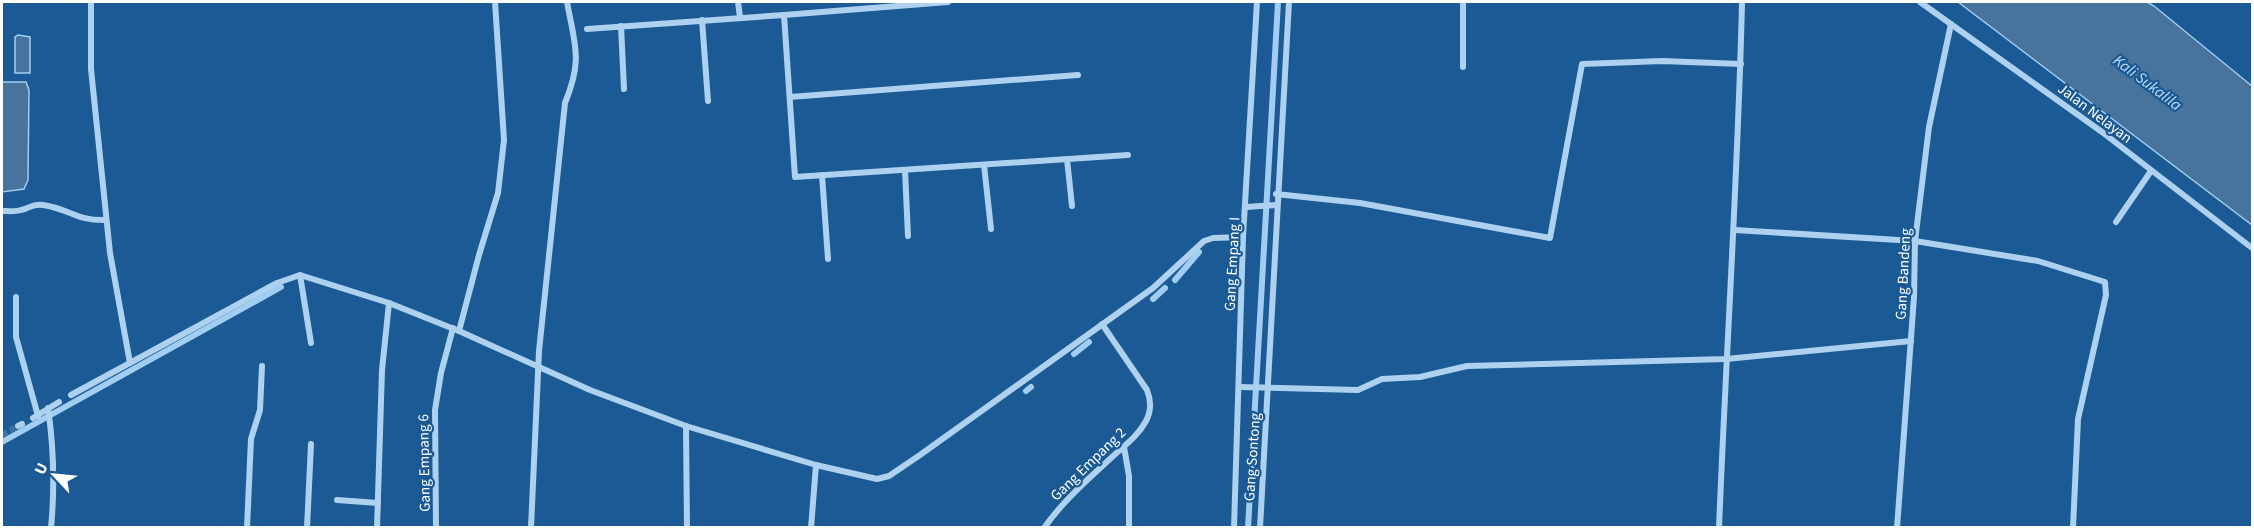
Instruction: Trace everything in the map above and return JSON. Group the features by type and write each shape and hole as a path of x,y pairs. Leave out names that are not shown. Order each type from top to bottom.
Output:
{"street":[{"path":"91,2 92,69 106,220 130,363"},
{"name":"Gang Empang 6","path":"436,528 435,410 441,373 498,193 504,140 495,2"},
{"path":"531,528 539,369 565,104 575,80 577,49 567,2"},
{"path":"738,2 740,17"},
{"path":"587,29 948,2"},
{"name":"Gang Empang I","path":"1234,528 1243,387 1243,237 1249,207 1257,2"},
{"name":"Gang Sontong","path":"1260,528 1273,206 1276,194 1289,2"},
{"path":"1463,2 1463,67"},
{"path":"1719,528 1726,359 1735,230 1743,2"},
{"name":"Jalan Nelayan","path":"1920,2 2102,132 2253,248"},
{"path":"784,15 795,177 1128,155"},
{"path":"702,20 708,101"},
{"name":"Gang Bandeng","path":"1898,528 1911,341 1915,241 1929,127 1951,24"},
{"path":"621,26 624,89"},
{"path":"1276,194 1360,203 1550,238 1582,64 1662,61 1741,64"},
{"path":"790,98 1078,75"},
{"path":"1067,159 1072,206"},
{"path":"984,165 991,229"},
{"path":"904,170 908,236"},
{"path":"2116,222 2151,171"},
{"path":"822,175 828,259"},
{"path":"2,211 23,210 32,204 41,204 61,208 81,219 106,220"},
{"path":"1249,207 1273,206"},
{"path":"1735,230 1915,241 2038,261 2105,282 2106,295 2078,419 2073,528"},
{"path":"71,395 277,283 300,274 389,303 456,330 539,369 686,426 816,465 877,479 889,476 1153,288 1204,242 1213,238 1243,237"},
{"path":"300,274 311,343"},
{"path":"16,297 16,337 35,417 59,402"},
{"path":"377,528 382,370 389,303"},
{"name":"Gang Empang 2","path":"1044,528 1075,491 1124,447 1147,420 1151,400 1102,324"},
{"path":"1243,387 1358,390 1382,379 1420,377 1467,366 1726,359 1911,341"},
{"path":"247,528 251,439 260,410 262,366"},
{"path":"48,408 53,433 56,477 51,528"},
{"path":"686,426 687,528"},
{"path":"307,528 311,444"},
{"path":"1124,447 1129,476 1129,528"},
{"path":"811,528 816,465"},
{"path":"337,500 378,503"}],"water":[{"name":"Kali Sukalila","path":"1958,2 2147,2 2154,6 2252,86 2252,225"},
{"path":"18,35 30,37 30,73 15,73 15,37"},
{"path":"2,82 26,82 29,90 28,180 24,189 2,192"}],"waterway":[{"path":"1248,528 1278,2"},
{"path":"1175,280 1199,252"},
{"path":"2,442 281,287"},
{"path":"1153,299 1165,288"},
{"path":"1074,354 1089,342"},
{"path":"1026,391 1031,387"}],"tunnel":[{"path":"2,435 18,426"}]}
